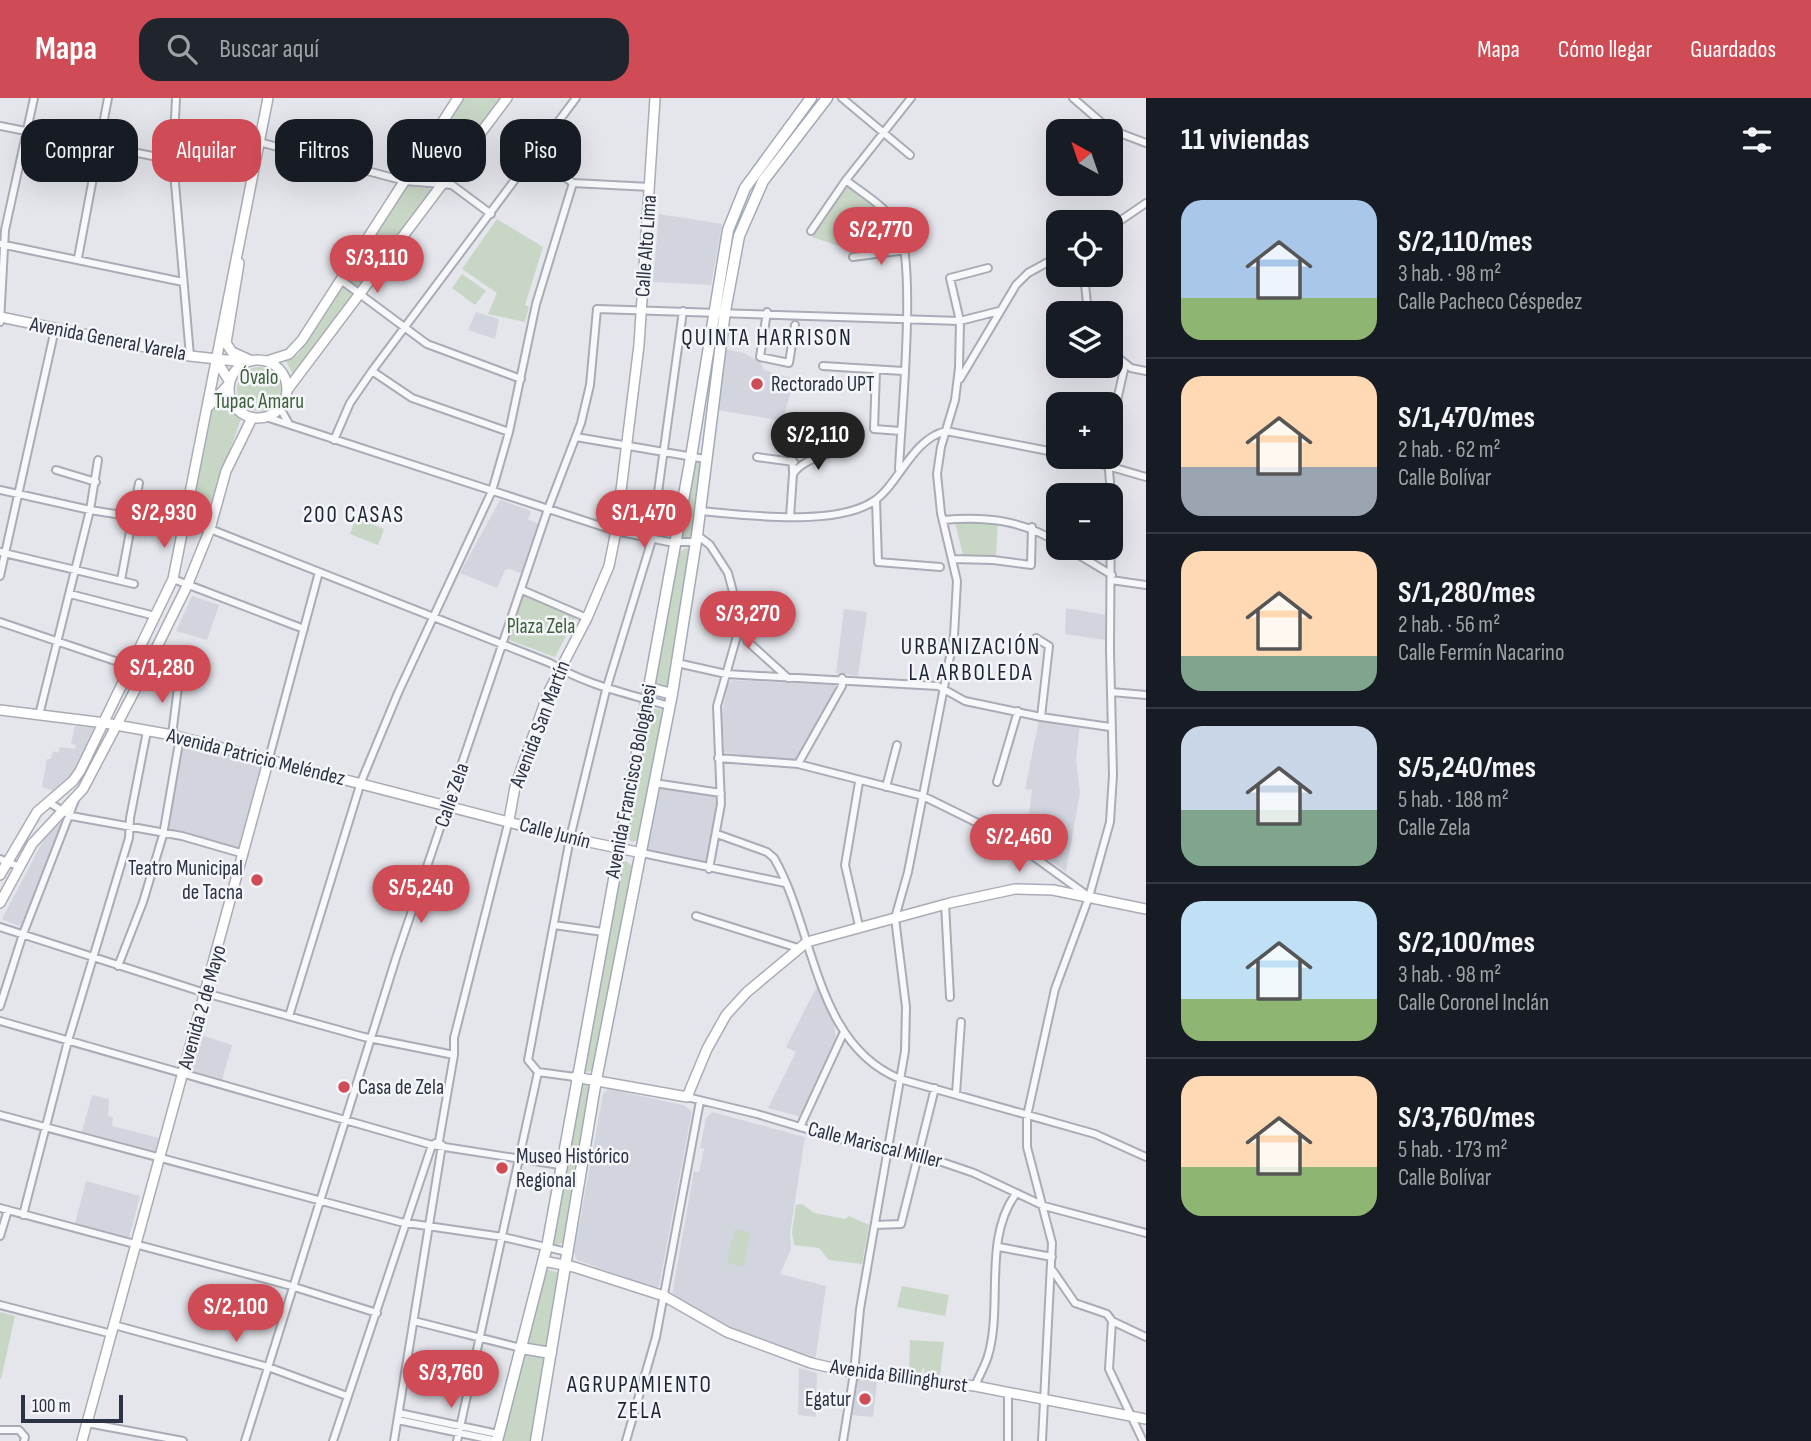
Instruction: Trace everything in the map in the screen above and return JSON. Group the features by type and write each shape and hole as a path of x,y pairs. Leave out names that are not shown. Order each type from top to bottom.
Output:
{"main road":[{"name":"Avenida Francisco Bolognesi","path":"536,1441 596,1080 677,663 696,539 731,218 745,188 784,131 811,98"},
{"name":"Avenida Francisco Bolognesi","path":"497,1438 546,1247 575,1077 720,312 744,221 763,181 827,98"},
{"path":"784,131 794,139"},
{"path":"648,694 671,694"},
{"path":"522,1348 551,1353"}],"street":[{"path":"29,119 34,98"},
{"path":"104,119 108,98"},
{"path":"174,119 176,98"},
{"path":"261,132 268,98"},
{"path":"444,119 457,98"},
{"path":"267,417 280,408 288,389 507,98"},
{"path":"561,119 576,98"},
{"name":"Calle Alto Lima","path":"642,310 655,98"},
{"path":"842,98 910,155"},
{"path":"1074,99 1109,129 1146,143"},
{"path":"811,232 846,180 909,101"},
{"path":"0,126 21,130"},
{"path":"261,143 387,176"},
{"path":"0,319 2,244 21,155"},
{"path":"846,180 891,216 899,228 906,250 906,319 899,471"},
{"path":"78,258 92,182"},
{"path":"175,182 190,355"},
{"path":"0,875 4,861 27,826 48,802 73,781 133,667 173,579 252,182"},
{"path":"241,239 239,273 226,343 232,352 248,361 267,361 282,357 296,347 404,182"},
{"path":"418,182 452,185 491,214"},
{"path":"334,440 350,403 372,371 515,182"},
{"path":"289,1016 361,782 398,693 492,491 509,432 536,304 573,183 650,187"},
{"path":"1123,219 1146,203"},
{"path":"2,244 183,282"},
{"path":"852,257 906,250"},
{"path":"958,384 999,311 1023,278 1046,264"},
{"path":"843,1441 854,1373 856,1333 906,1037 906,1007 895,918 908,872 946,690 957,603 937,474 958,384 960,321 950,278 988,268"},
{"path":"341,280 405,328 443,352 521,379"},
{"name":"Calle Zela","path":"245,1441 371,1037 548,509 576,437 590,385 597,309 642,310"},
{"path":"642,310 767,312 960,321 999,311"},
{"name":"Avenida San Martín","path":"394,1441 431,1225 438,1144 454,1055 454,1038 515,787 559,668 587,618 609,566 627,447 642,310"},
{"path":"575,1077 538,1072 527,1060 570,838 607,690 652,538 683,312"},
{"path":"767,312 760,357 789,363 795,325"},
{"name":"Avenida General Varela","path":"0,319 216,360 248,361"},
{"path":"0,576 55,329"},
{"name":"Avenida General Varela","path":"216,360 229,383"},
{"path":"207,408 229,383 235,371 248,361"},
{"path":"267,361 280,368 288,389"},
{"path":"1119,392 1125,365 1146,371"},
{"path":"823,366 904,371"},
{"path":"876,370 874,429 901,431"},
{"path":"372,371 412,398 509,432"},
{"path":"229,383 233,404 241,413 252,418 267,417 616,531 675,543 696,539 710,545 727,573 747,641 788,678"},
{"path":"280,408 290,425"},
{"path":"0,1006 67,814 145,671 187,586 209,529 226,471 252,418"},
{"path":"790,517 794,462 791,436 834,443 840,428"},
{"path":"699,511 790,517 843,511 876,500 928,441 946,431 1046,450"},
{"path":"576,437 705,459"},
{"path":"793,474 809,460 839,452 852,439"},
{"path":"757,457 794,462"},
{"path":"39,715 90,510 97,460"},
{"path":"1123,467 1146,477"},
{"path":"56,470 96,482"},
{"path":"121,580 135,519 139,483"},
{"path":"0,490 135,519 209,529 434,617 607,690 648,694 669,706"},
{"path":"876,500 878,562 940,567"},
{"path":"943,520 975,517 1032,527 1046,535"},
{"path":"952,559 993,560 1031,565 1032,527"},
{"path":"3,553 134,584"},
{"path":"1086,560 1112,577 1146,585"},
{"path":"1042,1441 1052,1269 1051,1228 1027,1147 1027,1116 1055,989 1089,897 1110,822 1113,775 1112,560"},
{"name":"Avenida 2 de Mayo","path":"82,1441 320,572"},
{"path":"173,579 304,629"},
{"path":"522,590 587,618"},
{"path":"70,594 155,616"},
{"path":"0,622 145,671 179,679 176,736 163,835 143,902 118,966"},
{"path":"709,869 717,834 721,793 717,706 741,622"},
{"path":"1036,638 1049,646 1041,717"},
{"path":"677,663 726,674 842,678 938,686 965,701 1041,717 1111,727"},
{"path":"799,764 842,686 842,678"},
{"path":"1111,692 1146,695"},
{"name":"Avenida Patricio Meléndez","path":"0,711 104,723 176,736 509,820"},
{"path":"997,782 1018,711"},
{"path":"23,1215 68,1041 129,838 147,731"},
{"path":"886,788 897,745"},
{"path":"718,758 799,764 859,782 923,796 1008,838 1089,897"},
{"path":"859,782 845,866 859,926"},
{"path":"654,783 721,793"},
{"path":"48,802 67,814 163,835 182,836 244,854"},
{"path":"0,903 32,844 67,814"},
{"name":"Calle Junín","path":"509,820 570,838 642,853"},
{"path":"717,834 767,852 774,858 843,1034 872,1064 900,1079 1095,1134 1146,1157"},
{"path":"642,853 785,883"},
{"path":"4,861 20,867"},
{"path":"687,1097 707,1048 726,1015 747,992 807,942 944,904 1025,888 1146,909"},
{"path":"944,904 950,997"},
{"path":"696,916 798,948"},
{"path":"554,925 603,932"},
{"path":"0,927 205,993 371,1037 454,1055"},
{"path":"0,1021 183,1075 438,1144 560,1165"},
{"path":"956,1094 961,1022"},
{"path":"800,1127 843,1034"},
{"path":"457,1441 538,1072"},
{"name":"Calle Mariscal Miller","path":"575,1077 687,1097 889,1150 919,1155 974,1173 1014,1195 1044,1206 1146,1233"},
{"path":"875,1225 901,1224 935,1088"},
{"path":"626,1441 664,1296 700,1101"},
{"path":"0,1115 320,1202 408,1223 503,1237 567,1252"},
{"name":"Avenida San Martín","path":"333,1441 438,1144"},
{"path":"975,1386 989,1354 1003,1218 1014,1195"},
{"path":"0,1208 293,1287 377,1313"},
{"path":"0,1236 8,1210"},
{"path":"999,1247 1052,1257"},
{"name":"Avenida Billinghurst","path":"543,1261 565,1265 664,1296 713,1325 752,1343 854,1373 975,1386 1146,1419"},
{"path":"1052,1269 1075,1303 1108,1314 1112,1321 1110,1368 1143,1441"},
{"path":"0,1305 268,1367 347,1396"},
{"path":"414,1321 522,1348"},
{"path":"1112,1321 1146,1337"},
{"path":"1008,1392 1008,1441"},
{"path":"398,1417 497,1438"},
{"path":"87,1423 183,1441"},
{"path":"0,1430 19,1430 25,1437 24,1441"}],"shaded area":[{"path":"659,214 722,224 711,285 653,282"},
{"path":"476,312 499,319 495,339 468,330"},
{"name":"Rectorado UPT","path":"724,349 744,353 760,362 764,370 794,379 783,421 718,410"},
{"path":"500,500 531,511 528,519 538,524 521,573 505,570 497,588 460,573"},
{"path":"192,596 219,605 207,640 176,631"},
{"path":"1066,608 1106,615 1105,640 1065,634"},
{"path":"844,609 867,612 858,676 836,673"},
{"path":"732,680 834,685 837,689 798,759 763,759 724,752 722,714 728,684"},
{"path":"1039,720 1080,725 1076,760 1080,792 1066,872 1045,857 1046,853 1039,851 1026,840 1032,790 1025,789"},
{"path":"75,726 95,727 97,730 69,779 54,791 42,787 47,759 51,759 53,751 58,753 60,747 75,749 76,745 71,744"},
{"path":"180,737 269,758 244,854 182,836 163,835"},
{"path":"654,783 721,793 709,869 642,853"},
{"path":"66,817 21,927 2,919 45,837"},
{"path":"817,986 834,1023 836,1042 802,1117 768,1108 796,1052 786,1047"},
{"path":"201,1035 232,1045 222,1080 194,1073 192,1069"},
{"path":"608,1089 683,1105 692,1111 659,1286 655,1288 577,1260 574,1253 603,1094"},
{"path":"92,1095 109,1099 108,1116 113,1118 112,1126 159,1138 154,1155 81,1135"},
{"path":"712,1112 805,1137 790,1233 791,1249 780,1274 826,1286 815,1362 743,1335 672,1295 694,1171 699,1172 706,1118"},
{"path":"86,1181 140,1196 129,1238 75,1224"},
{"path":"799,1368 817,1373 816,1417 798,1415"},
{"name":"Egatur","path":"858,1380 877,1382 873,1417 851,1415"}],"green space":[{"path":"464,98 500,98 484,119 451,119"},
{"path":"406,186 434,189 358,287 347,278"},
{"path":"845,186 849,186 881,211 893,226 901,246 857,252 812,237"},
{"path":"497,219 543,247 525,305 529,307 525,322 488,314 497,293 462,269"},
{"path":"462,274 486,291 475,305 452,288"},
{"path":"342,286 354,295 293,375 286,361 298,355"},
{"name":"Óvalo Tupac Amaru","path":"259,367 268,368 275,373 280,380 280,398 275,405 268,410 259,411 250,410 243,405 238,398 237,389 238,380 243,373 250,368"},
{"path":"223,397 230,410 241,419 204,521 189,520 210,411"},
{"path":"697,462 702,467 693,536 684,539 682,536 693,465"},
{"path":"356,518 384,529 378,545 350,534"},
{"path":"979,520 998,522 996,555 963,555 955,523"},
{"path":"687,548 691,554 668,689 652,684 677,553"},
{"name":"Plaza Zela","path":"524,593 577,615 555,657 507,639"},
{"path":"651,708 662,710 664,717 640,839 632,842 626,836 646,713"},
{"path":"626,861 635,868 595,1070 585,1072 581,1068 621,864"},
{"path":"583,1081 592,1087 566,1242 557,1245 550,1242 578,1082"},
{"path":"802,1204 814,1213 845,1219 849,1216 869,1225 862,1264 829,1260 819,1248 794,1245 792,1232 796,1205"},
{"path":"735,1229 751,1233 743,1267 727,1263"},
{"path":"545,1269 560,1273 547,1348 526,1345"},
{"path":"902,1286 949,1295 945,1316 897,1307"},
{"path":"0,1312 15,1316 1,1379 0,1379"},
{"path":"910,1340 944,1342 940,1375 924,1373 924,1367 921,1373 909,1372"},
{"path":"526,1353 547,1359 533,1441 501,1441"}],"place":[{"name":"Rectorado UPT","path":"757,384"},
{"name":"Teatro Municipal de Tacna","path":"257,880"},
{"name":"Casa de Zela","path":"344,1087"},
{"name":"Museo Histórico Regional","path":"502,1168"},
{"name":"Egatur","path":"865,1399"}],"district":[{"name":"QUINTA HARRISON","path":"767,338"},
{"name":"200 CASAS","path":"354,515"},
{"name":"URBANIZACIÓN LA ARBOLEDA","path":"971,660"},
{"name":"AGRUPAMIENTO ZELA","path":"640,1398"}]}
